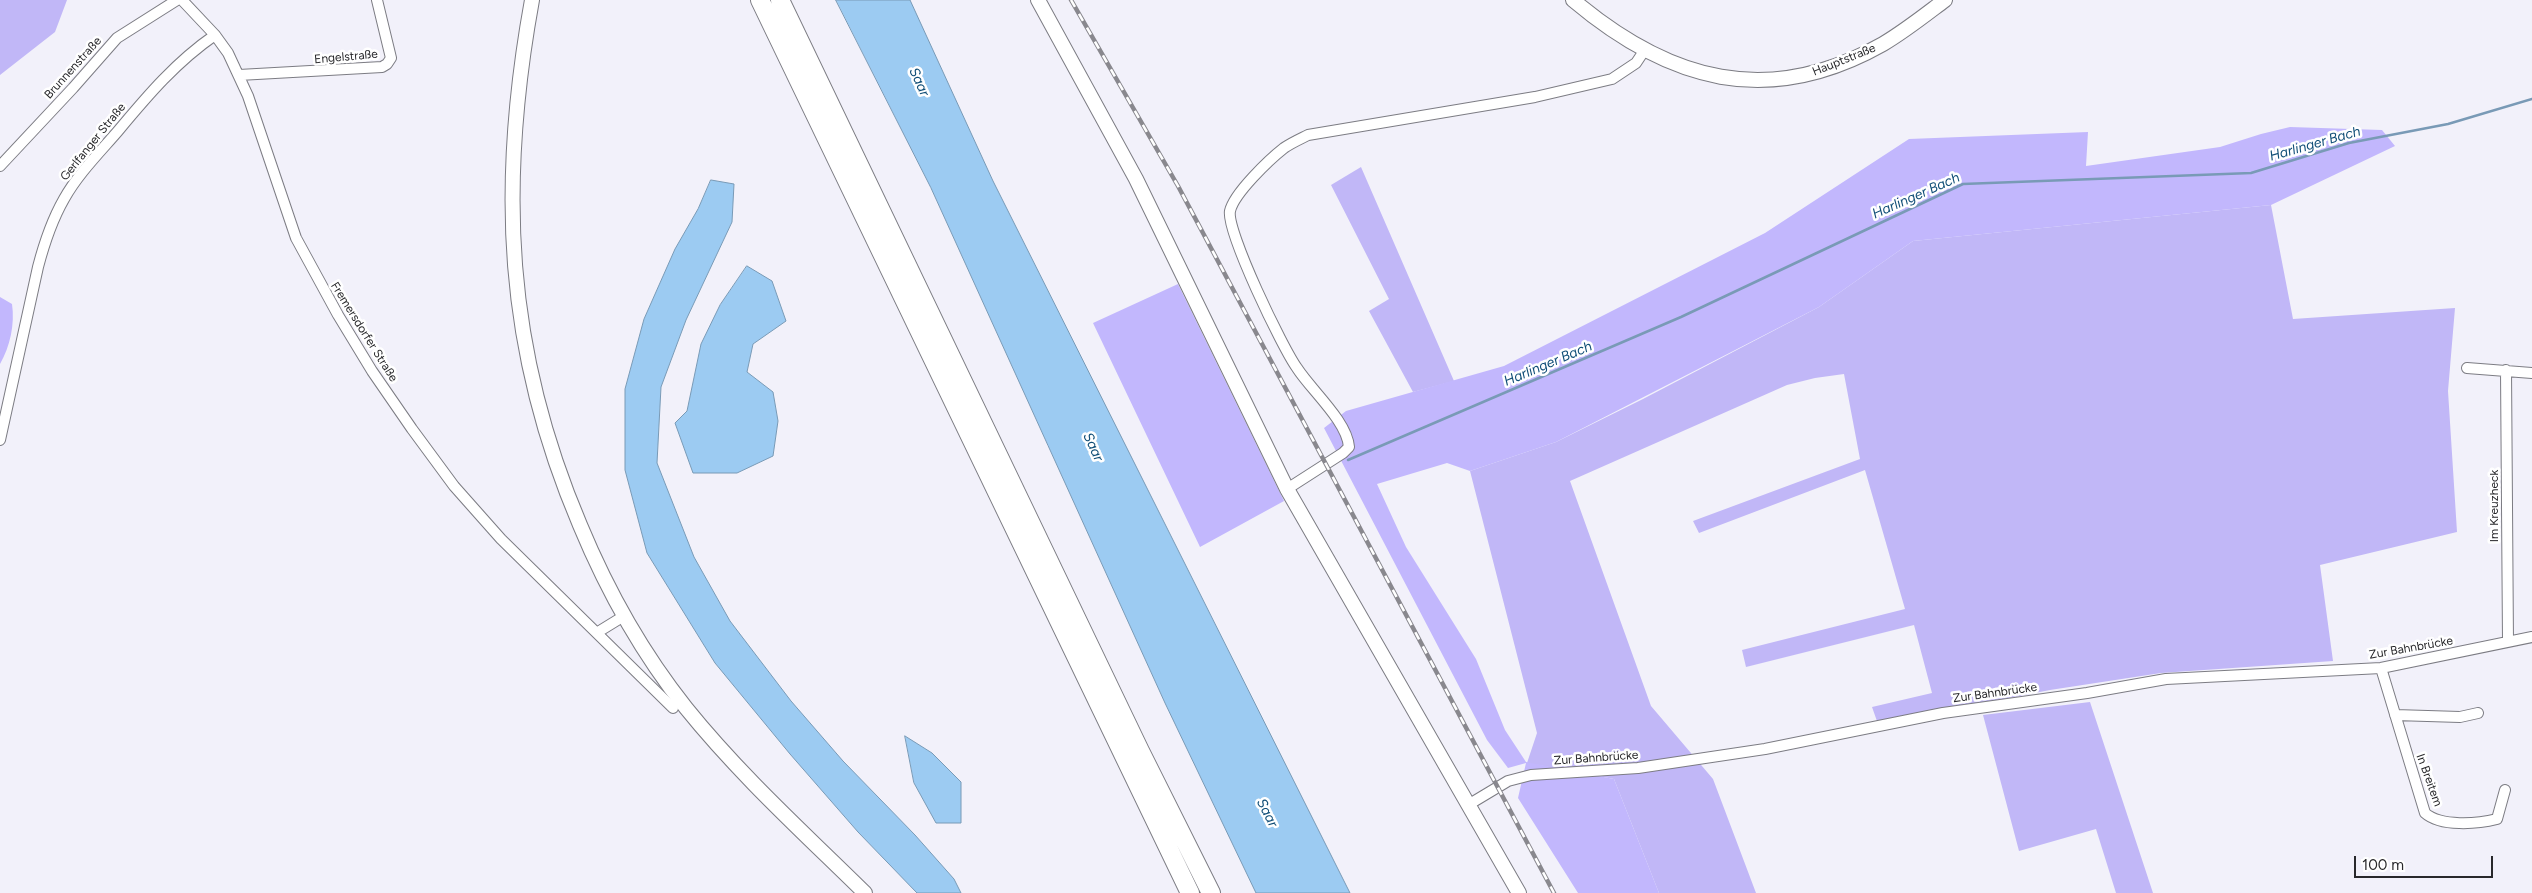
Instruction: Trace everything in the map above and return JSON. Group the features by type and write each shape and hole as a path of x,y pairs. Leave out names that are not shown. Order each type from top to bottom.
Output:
{"highway":[{"path":"760,0 1190,893"},
{"path":"780,0 1122,714 1211,893"}],"main road":[{"path":"532,0 516,102 511,166 512,236 518,309 529,370 545,434 564,488 590,550 624,616 648,655 679,699 720,749 865,893"},
{"path":"1038,0 1136,180 1287,489 1519,893"},
{"name":"Hauptstraße","path":"1573,0 1616,34 1644,51 1680,67 1715,77 1754,80 1797,76 1837,65 1883,44 1945,0"}],"street":[{"name":"Brunnenstraße","path":"0,166 73,88 116,38 177,0"},
{"name":"Fremersdorfer Straße","path":"182,0 215,35 239,75 296,238 328,298 372,371 454,486 501,539 598,632 673,708"},
{"name":"Engelstraße","path":"239,75 344,71 382,67 391,58 377,0"},
{"name":"Gerlfanger Straße","path":"0,440 44,244 63,200 88,164 168,73 215,35"},
{"path":"1287,489 1343,453 1349,446 1348,438 1331,411 1296,367 1240,254 1232,230 1230,212 1238,197 1278,153 1308,135 1535,97 1612,79 1636,63 1644,51"},
{"path":"2467,368 2532,373"},
{"name":"Im Kreuzheck","path":"2506,370 2508,642"},
{"path":"598,632 624,616"},
{"name":"Zur Bahnbrücke","path":"1468,805 1508,781 1531,775 1638,768 1755,750 1943,712 2087,693 2166,679 2248,673 2381,668 2532,637"},
{"name":"In Breitem","path":"2381,668 2425,813 2431,818 2468,822 2497,819 2505,790"},
{"path":"2395,715 2460,717 2478,713"}],"shaded area":[{"path":"0,0 67,0 55,32 0,75"},
{"path":"2290,127 2382,130 2395,146 2271,205 1913,241 1819,307 1556,442 1470,471 1447,463 1377,484 1406,547 1476,659 1505,730 1526,762 1614,779 1659,893 1578,893 1518,798 1526,763 1508,768 1487,740 1324,428 1346,411 1504,366 1765,233 1909,139 2088,132 2086,166 2220,147"},
{"path":"1361,167 1454,381 1413,392 1369,311 1389,299 1331,185"},
{"path":"2271,205 2293,319 2455,308 2448,391 2457,532 2320,565 2333,661 2161,673 2050,690 1878,724 1872,707 1932,693 1914,625 1746,667 1742,650 1905,609 1865,470 1699,533 1693,521 1860,459 1844,374 1815,378 1787,385 1570,481 1651,706 1713,779 1756,893 1659,893 1614,779 1527,763 1537,733 1470,471 1556,442 1643,399 1819,307 1913,241"},
{"path":"1178,284 1284,501 1200,547 1093,323"},
{"path":"0,297 12,304 13,319 9,343 0,364"},
{"path":"2090,702 2153,893 2116,893 2096,829 2019,851 1983,715"}],"water":[{"name":"Saar","path":"836,0 910,0 993,181 1350,893 1256,893 1165,703 931,188"},
{"path":"711,180 734,184 732,222 686,320 661,387 657,463 694,557 730,621 791,701 843,761 915,835 954,879 961,893 917,893 858,832 790,754 715,663 647,553 625,470 625,389 644,319 675,249 698,209"},
{"path":"747,266 772,281 786,321 753,344 747,372 773,392 778,421 773,456 737,473 693,473 675,423 687,411 701,344 720,305"},
{"path":"905,736 932,753 961,782 961,823 936,823 914,783"}],"waterway":[{"name":"Harlinger Bach","path":"1348,460 1681,317 1963,184 2251,173 2349,143 2448,124 2532,99"}],"railway":[{"path":"1071,0 1178,186 1554,893"}]}
